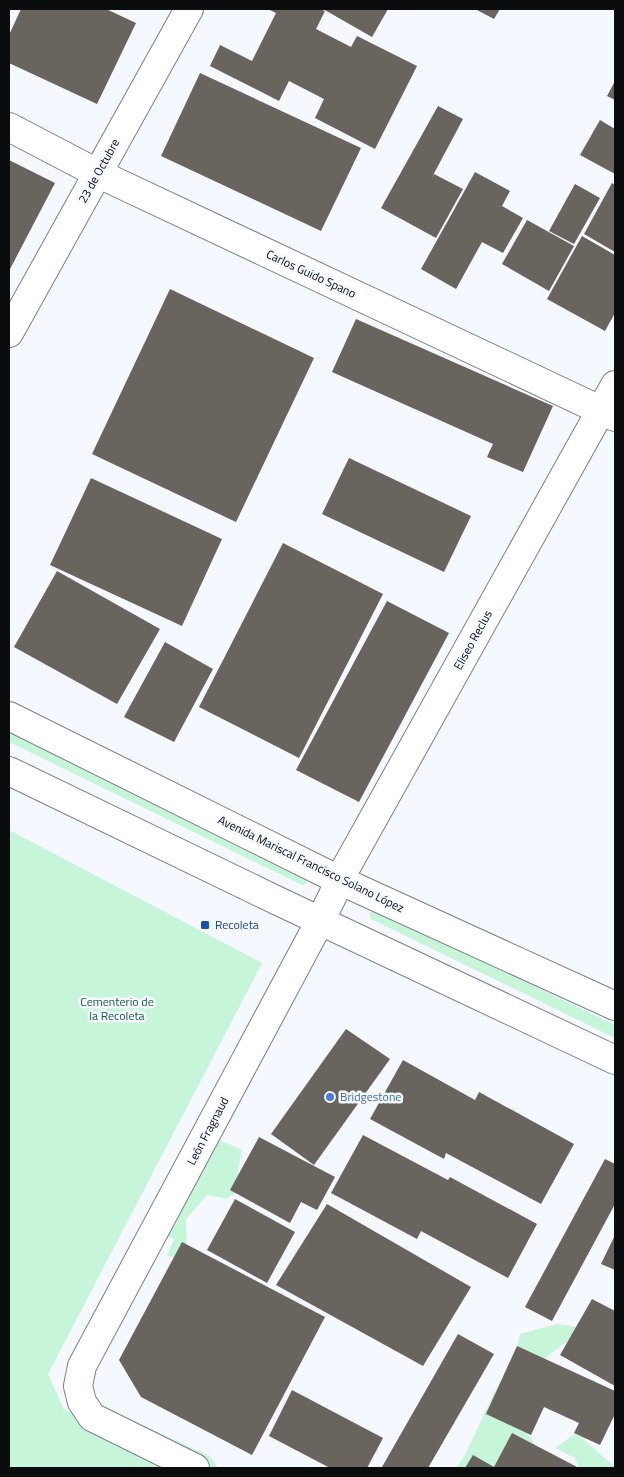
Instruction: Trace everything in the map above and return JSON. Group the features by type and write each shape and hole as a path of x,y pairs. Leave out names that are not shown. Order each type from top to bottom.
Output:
{"main road":[{"name":"23 de Octubre","path":"9,333 189,9"},
{"name":"Carlos Guido Spano","path":"9,127 97,173 608,413"},
{"name":"Eliseo Reclus","path":"336,888 608,413 615,385"},
{"name":"Avenida Mariscal Francisco Solano López","path":"9,716 336,888 615,1006"},
{"path":"9,771 320,921 615,1060"},
{"name":"León Fragnaud","path":"195,1468 92,1417 82,1402 78,1386 82,1366 336,888"}],"green space":[{"path":"9,732 306,877 306,884 302,885 9,742"},
{"name":"Cementerio de la Recoleta","path":"9,830 262,963 48,1374 63,1408 99,1432 144,1426 210,1456 218,1468 9,1468"},
{"path":"373,910 615,1025 615,1038 371,919 369,914"},
{"path":"217,1139 242,1150 238,1170 241,1188 227,1199 207,1195 186,1219 187,1262 167,1255 174,1239 155,1232"},
{"path":"558,1324 584,1328 530,1370 511,1409 535,1445 492,1468 456,1468 465,1455 494,1393 515,1356 520,1334"},
{"path":"576,1433 615,1468 579,1468 575,1458 555,1448"}],"building":[{"path":"21,9 106,9 136,23 97,104 9,63 9,35"},
{"path":"268,9 320,9 325,11 316,29 351,47 357,36 417,66 375,149 315,118 324,99 289,81 279,101 210,66 220,45 252,61 276,13"},
{"path":"323,9 388,9 372,37"},
{"path":"475,9 500,9 494,19"},
{"path":"200,73 361,148 321,231 161,156"},
{"path":"615,81 615,100 607,96"},
{"path":"438,106 463,119 431,179 434,174 463,189 436,238 381,208"},
{"path":"600,120 615,129 615,174 580,155"},
{"path":"9,160 55,183 9,271"},
{"path":"475,172 510,191 502,206 523,218 503,253 482,242 456,289 421,269"},
{"path":"612,183 615,185 615,252 584,234"},
{"path":"575,184 600,198 574,244 549,231"},
{"path":"527,220 574,246 549,291 502,264"},
{"path":"582,236 615,255 615,313 605,331 547,299"},
{"path":"170,289 314,358 236,522 92,454"},
{"path":"356,319 553,406 523,472 487,457 493,444 332,372"},
{"path":"349,458 471,516 444,572 322,514"},
{"path":"91,478 222,539 182,626 50,565"},
{"path":"283,543 383,594 299,758 199,707"},
{"path":"57,571 160,629 117,704 14,647"},
{"path":"387,601 449,633 359,802 296,770"},
{"path":"165,642 213,669 174,742 124,717"},
{"name":"Bridgestone","path":"346,1029 390,1059 314,1165 271,1134"},
{"path":"403,1060 475,1100 479,1092 574,1144 541,1204 446,1153 444,1159 370,1119"},
{"path":"363,1135 448,1180 450,1177 537,1224 508,1278 421,1231 417,1239 331,1193"},
{"path":"259,1137 335,1177 317,1210 301,1202 290,1223 230,1190"},
{"path":"605,1159 615,1164 615,1204 552,1321 525,1307"},
{"path":"235,1199 295,1232 267,1283 207,1250"},
{"path":"327,1204 471,1287 423,1366 276,1285"},
{"path":"615,1235 615,1270 601,1264"},
{"path":"182,1242 325,1317 252,1455 141,1397 119,1360"},
{"path":"592,1299 615,1311 615,1386 560,1355"},
{"path":"458,1334 494,1354 428,1468 382,1467"},
{"path":"517,1346 615,1391 615,1414 600,1445 574,1433 579,1423 544,1407 531,1435 486,1414"},
{"path":"292,1390 383,1438 367,1468 330,1468 269,1436"},
{"path":"512,1433 579,1468 465,1468 473,1455 494,1467"}],"place":[{"name":"Recoleta","path":"205,925"},
{"name":"Bridgestone","path":"330,1097"}]}
